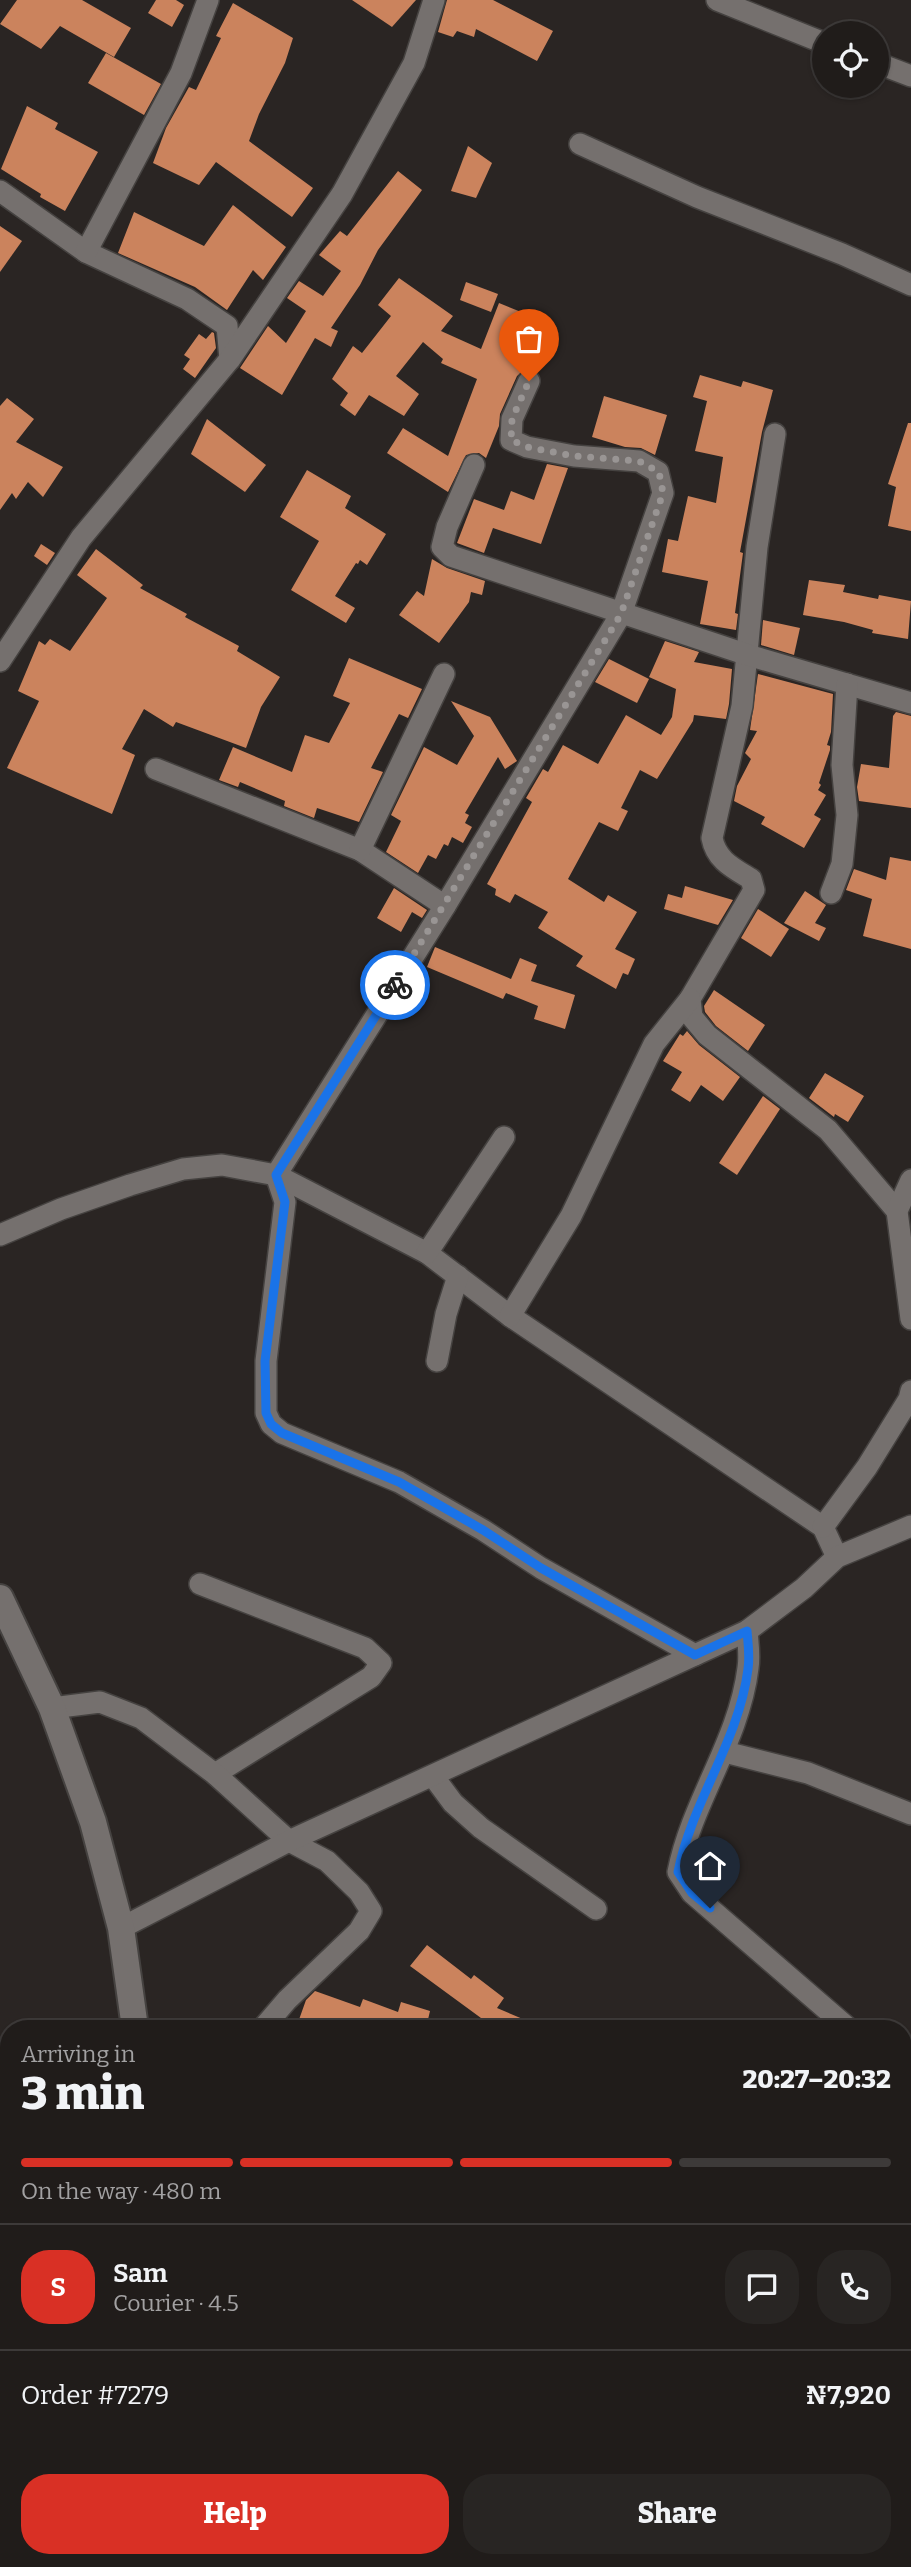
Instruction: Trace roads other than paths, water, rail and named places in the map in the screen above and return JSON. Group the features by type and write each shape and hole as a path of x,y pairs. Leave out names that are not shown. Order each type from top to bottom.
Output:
{"street":[{"path":"86,252 181,73 208,0"},
{"path":"0,661 81,538 230,359 342,194 414,63 434,0"},
{"path":"717,0 812,38"},
{"path":"889,68 911,76"},
{"path":"580,144 697,197 842,254 911,285"},
{"path":"0,191 86,252 187,299 227,326 230,359"},
{"path":"276,1175 445,906 621,614 663,493 659,472 639,461 574,456 527,447 511,440 512,419 529,381"},
{"path":"510,1316 571,1216 654,1044 690,999 754,891 751,879 715,853 712,838 742,706 757,547 775,434"},
{"path":"474,465 447,527 442,547 451,556 748,655 911,704"},
{"path":"359,850 444,674"},
{"path":"831,893 842,864 847,815 842,765 846,684"},
{"path":"156,769 359,850 445,906"},
{"path":"690,999 692,1017 706,1035 828,1130 897,1211"},
{"path":"427,1253 504,1137"},
{"path":"0,1235 73,1205 183,1169 222,1165 276,1175 427,1253 510,1316 823,1527 837,1557"},
{"path":"276,1175 285,1202 265,1361 266,1413 271,1424 282,1433 399,1482 483,1530 541,1568 695,1655"},
{"path":"911,1180 897,1211 911,1319"},
{"path":"437,1361 446,1314 458,1276"},
{"path":"823,1527 867,1467 909,1399 911,1391"},
{"path":"121,1928 289,1841 747,1631 804,1588 837,1557 911,1525"},
{"path":"200,1584 365,1648 381,1663 371,1677 215,1774"},
{"path":"0,1598 52,1708 93,1822 121,1928 134,2020"},
{"path":"747,1631 749,1667 740,1707 724,1752 683,1846 678,1872 692,1893 839,2020"},
{"path":"52,1708 100,1702 141,1718 215,1774 289,1841 327,1861 359,1892 371,1911 359,1931 286,2000 270,2020"},
{"path":"724,1752 808,1773 911,1814"},
{"path":"433,1776 453,1803 481,1828 596,1909"}]}
